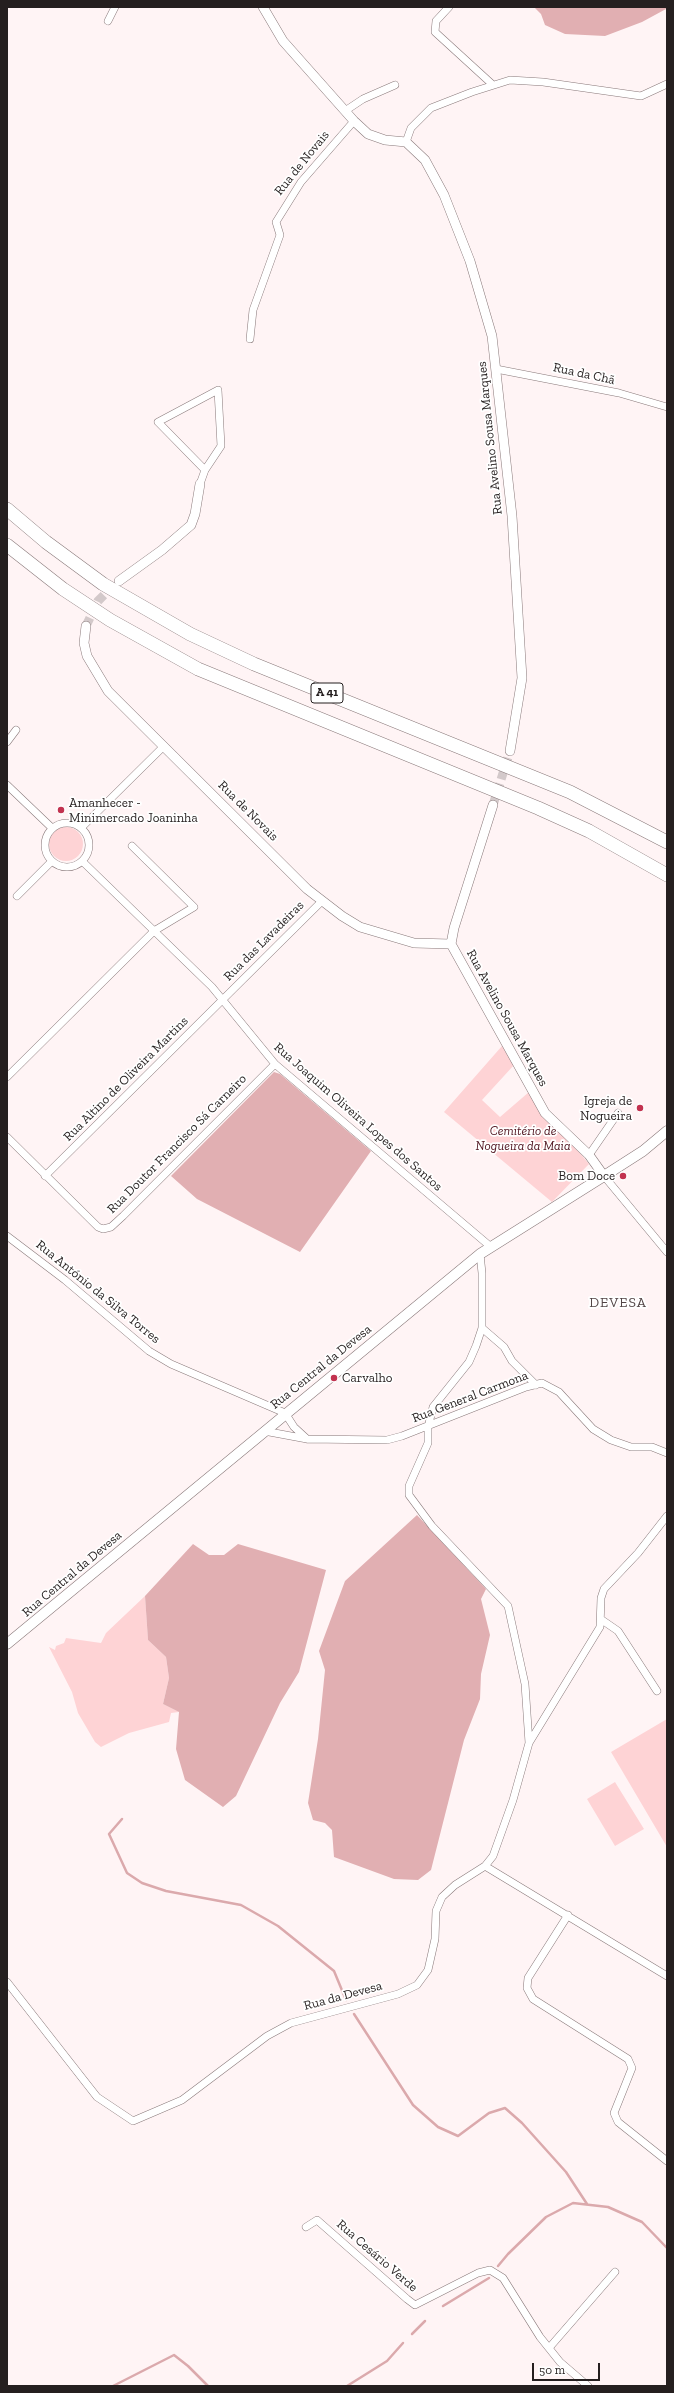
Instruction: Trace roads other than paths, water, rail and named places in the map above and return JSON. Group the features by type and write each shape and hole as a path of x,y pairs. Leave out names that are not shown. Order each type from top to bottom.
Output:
{"highway":[{"name":"A 41","path":"7,509 46,542 103,584 190,634 254,664 570,792 667,842"},
{"name":"A 41","path":"7,545 63,589 110,620 198,669 538,808 589,831 667,874"}],"main road":[{"name":"Rua Central da Devesa","path":"7,1644 285,1413 480,1254 643,1151 667,1131"}],"street":[{"path":"108,21 115,7"},
{"path":"263,7 283,41 354,121 368,134 385,140 406,142 411,128 432,108 510,80 543,82 641,96 667,84"},
{"path":"449,7 436,21 435,32 493,85"},
{"path":"345,111 363,98 395,86"},
{"name":"Rua de Novais","path":"250,339 253,310 280,235 276,222 302,182 354,121"},
{"name":"Rua Avelino Sousa Marques","path":"406,142 425,160 447,202 470,261 492,336 512,516 522,678 510,751"},
{"name":"Rua da Chã","path":"496,369 619,393 667,407"},
{"path":"119,581 162,550 191,525 195,514 200,484 205,470 221,446 218,390 158,422 205,470"},
{"name":"Rua de Novais","path":"86,626 84,643 87,656 108,691 307,889 360,927 382,935 414,943 451,944"},
{"path":"7,742 16,730"},
{"path":"81,828 164,746"},
{"path":"7,785 52,828"},
{"name":"Rua Avelino Sousa Marques","path":"494,805 454,928 451,944 545,1112 588,1155 604,1176"},
{"path":"63,823 70,823 81,828 89,843 87,854 82,861 68,867 52,861 46,854 44,845 46,836 52,828 63,823"},
{"path":"7,1077 154,931 194,906 132,846"},
{"path":"17,896 52,861"},
{"name":"Rua Joaquim Oliveira Lopes dos Santos","path":"82,861 223,999 257,1044 275,1064 491,1247"},
{"name":"Rua das Lavadeiras","path":"223,999 322,900"},
{"name":"Rua Altino de Oliveira Martins","path":"45,1176 223,999"},
{"name":"Rua Doutor Francisco Sá Carneiro","path":"7,1137 98,1227 103,1229 110,1227 275,1064"},
{"path":"588,1155 618,1113"},
{"path":"604,1176 667,1252"},
{"name":"Rua António da Silva Torres","path":"8,1237 65,1280 149,1351 171,1364 285,1413"},
{"path":"480,1254 482,1274 482,1328 469,1362 433,1407 428,1427 428,1443 409,1486 409,1495 432,1526 508,1606 525,1684 529,1743"},
{"path":"482,1328 504,1347 512,1361 536,1385"},
{"name":"Rua General Carmona","path":"264,1431 307,1439 387,1440 428,1427 542,1383 559,1392 593,1429 612,1440 631,1447 652,1447 667,1453"},
{"path":"285,1413 294,1427 307,1439"},
{"path":"667,1516 638,1553 604,1589 601,1598 602,1620 593,1640 529,1743 513,1800 493,1856 485,1866 667,1976"},
{"path":"602,1620 618,1631 657,1691"},
{"name":"Rua da Devesa","path":"7,1982 97,2097 133,2121 182,2100 267,2036 291,2023 398,1994 417,1986 428,1970 435,1939 436,1911 442,1897 455,1885 485,1866"},
{"path":"568,1915 528,1978 527,1988 533,1999 628,2059 632,2068 614,2113 618,2122 667,2161"},
{"name":"Rua Cesário Verde","path":"306,2227 318,2220 406,2299 415,2305 478,2273 490,2270 503,2278 549,2348 560,2362 588,2386"},
{"path":"549,2348 615,2272"}],"waterway":[{"path":"122,1819 109,1834 127,1873 142,1883 166,1891 241,1905 278,1926 334,1971 346,2000"},
{"path":"354,2014 413,2105 438,2127 458,2136 489,2113 505,2108 522,2123 566,2172 587,2204"},
{"path":"498,2266 508,2254 546,2217 573,2203 608,2207 642,2222 667,2248"},
{"path":"443,2306 489,2278"},
{"path":"412,2334 425,2321"},
{"path":"347,2386 387,2361 403,2343"},
{"path":"113,2386 174,2355 188,2366 208,2386"}],"tunnel":[{"path":"86,626 98,601 114,585"},
{"path":"493,805 510,751"}],"place":[{"name":"Amanhecer - Minimercado Joaninha","path":"61,810"},
{"name":"Igreja de Nogueira","path":"640,1108"},
{"name":"Bom Doce","path":"623,1176"},
{"name":"Carvalho","path":"334,1378"}],"district":[{"name":"DEVESA","path":"618,1303"}],"park label":[{"name":"Cemitério de Nogueira da Maia","path":"523,1138"}]}
